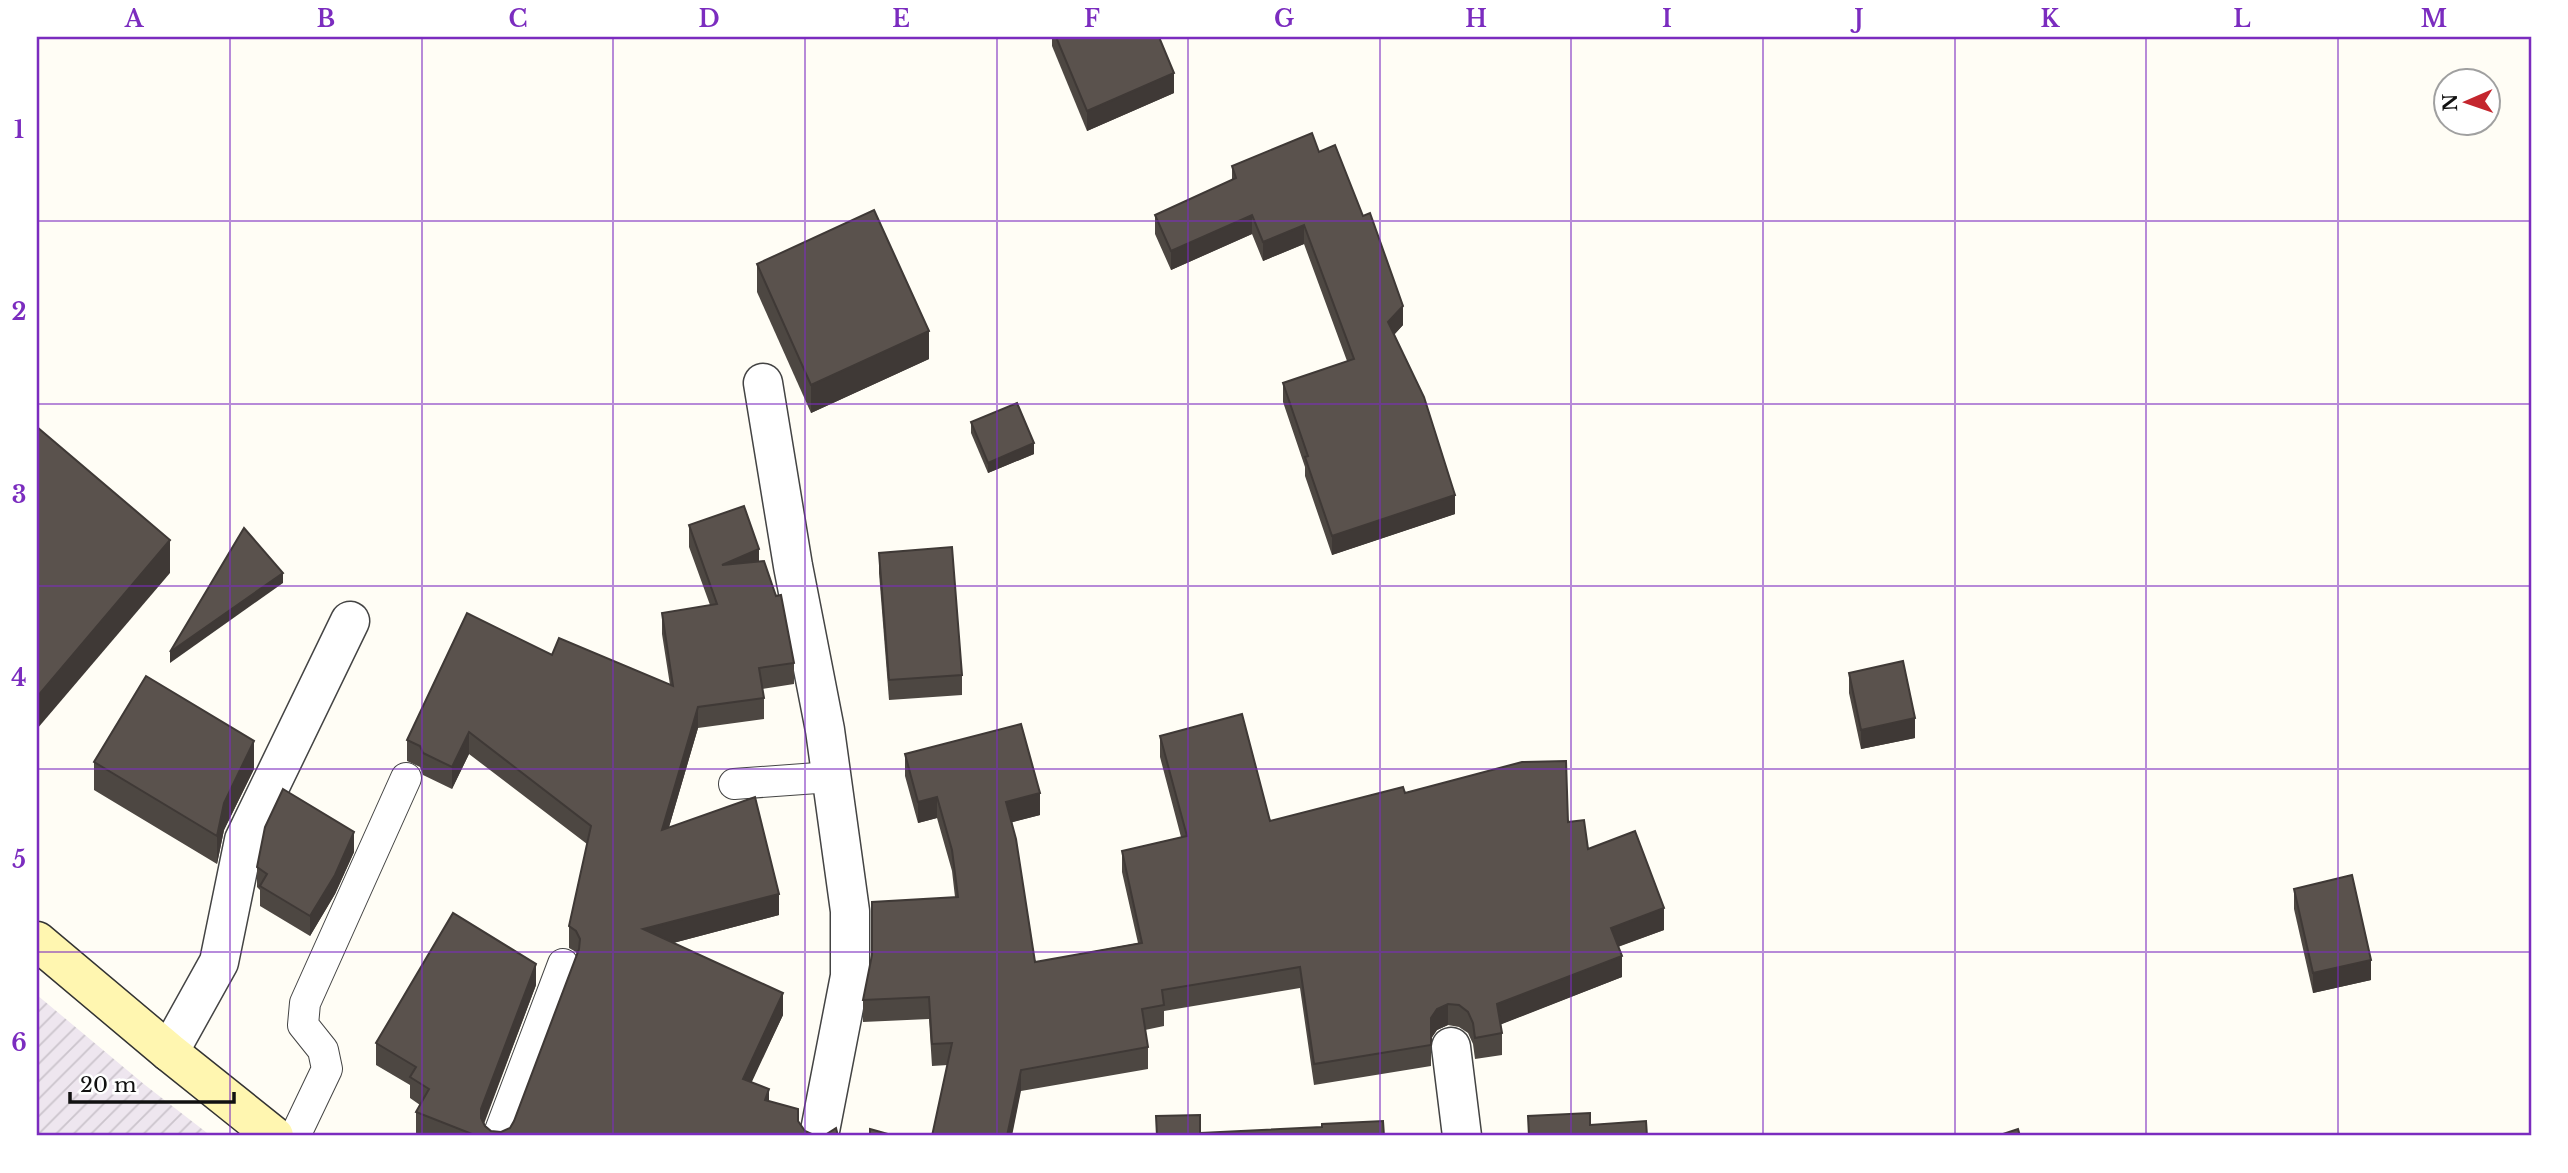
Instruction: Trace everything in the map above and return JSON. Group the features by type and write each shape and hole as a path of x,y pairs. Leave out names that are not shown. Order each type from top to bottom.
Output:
{"main road":[{"path":"37,941 274,1136"}],"street":[{"path":"763,383 793,566 825,730 850,911 850,976 819,1136"},
{"path":"169,1052 219,962 244,840 350,621"},
{"path":"1451,1048 1462,1136"}],"lane":[{"path":"295,1136 327,1069 323,1050 303,1025 304,1003 406,778"},
{"path":"734,784 831,778"},
{"path":"498,1136 563,964"}],"shaded area":[{"path":"37,995 145,1085 211,1136 37,1136"}],"building":[{"path":"1056,37 1159,37 1174,73 1087,111"},
{"path":"1312,133 1319,152 1335,145 1363,216 1370,213 1403,306 1388,322 1424,397 1455,495 1332,536 1283,383 1354,359 1304,225 1263,242 1252,215 1171,251 1155,215 1236,178 1232,166"},
{"path":"874,210 929,331 811,385 757,264"},
{"path":"1017,403 1034,443 988,463 971,422"},
{"path":"37,427 170,540 37,697"},
{"path":"744,506 759,549 722,565 764,561 776,596 781,595 794,663 759,668 764,698 698,707 662,830 755,797 779,894 643,929 783,993 743,1079 769,1089 765,1100 798,1109 798,1121 805,1131 816,1136 477,1136 416,1112 429,1089 410,1077 416,1067 376,1043 453,913 536,964 481,1109 481,1118 491,1131 501,1132 510,1128 514,1121 579,949 580,939 576,931 569,926 591,826 469,732 452,767 423,753 420,746 407,740 467,613 552,655 559,638 673,686 662,613 717,604 689,525"},
{"path":"244,528 283,573 170,652"},
{"path":"952,547 962,675 889,680 879,553"},
{"path":"1903,661 1915,718 1861,730 1849,673"},
{"path":"146,676 254,741 224,803 217,836 94,762"},
{"path":"1242,714 1270,821 1403,787 1405,793 1522,762 1566,761 1568,822 1584,820 1588,849 1635,831 1664,908 1611,928 1622,956 1497,1004 1502,1033 1475,1038 1468,1012 1459,1005 1448,1004 1437,1009 1431,1018 1431,1045 1314,1064 1300,967 1162,990 1164,1005 1142,1009 1148,1047 1021,1070 1007,1136 932,1136 952,1043 932,1044 929,997 863,1000 872,955 872,902 958,897 952,850 937,797 918,802 905,754 1021,724 1040,793 1006,802 1016,839 1035,962 1142,943 1122,851 1187,836 1160,736"},
{"path":"283,789 354,832 335,875 310,916 260,886 267,874 257,867 265,827"},
{"path":"2352,875 2371,960 2313,973 2294,889"},
{"path":"1590,1113 1590,1125 1646,1121 1647,1136 1529,1136 1528,1116"},
{"path":"1200,1115 1200,1133 1383,1121 1384,1136 1157,1136 1156,1116"},
{"path":"836,1128 838,1136 816,1136 825,1135"},
{"path":"870,1129 895,1136 870,1136"},
{"path":"2018,1129 2020,1136 1997,1136"}]}
